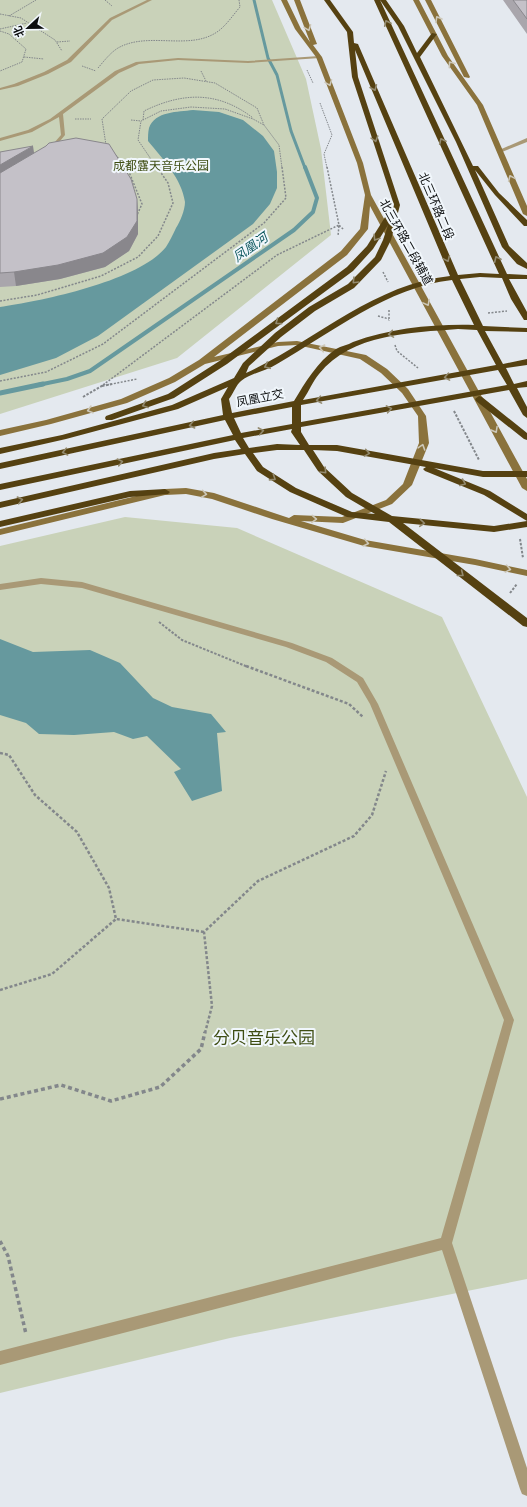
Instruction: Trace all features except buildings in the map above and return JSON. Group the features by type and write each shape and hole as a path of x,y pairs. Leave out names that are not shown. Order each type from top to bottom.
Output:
{"highway":[{"path":"327,0 350,32 355,76 397,205 387,240 378,258 350,286 312,309 278,335 246,365 225,399 228,416 241,443 260,470 293,490 350,515 494,529 527,524"},
{"path":"377,0 515,299 527,318"},
{"path":"383,0 401,26 417,57 459,142 506,247 520,262 527,267"},
{"name":"北三环路二段","path":"341,6 350,32 432,226 467,304 527,415"},
{"path":"417,57 434,34"},
{"path":"463,152 497,194 527,224"},
{"path":"17,447 115,416 171,396 224,362 350,269 370,247 397,205"},
{"path":"0,451 78,434 174,408 272,364 377,301 405,289 441,280 480,275 527,278"},
{"path":"527,330 458,327 415,330 377,336 339,350 316,372 297,403 296,432 321,469 349,495 392,520 527,623"},
{"name":"凤凰立交","path":"0,466 250,412 527,362"},
{"path":"0,487 260,432 527,384"},
{"path":"479,399 527,437"},
{"path":"0,504 214,456 277,447 337,448 401,458 483,474 527,474"},
{"path":"401,458 487,493 527,518"},
{"path":"0,524 130,494 165,492"}],"main road":[{"name":"北三环路二段辅道","path":"284,0 298,29 319,56 360,163 368,194 527,488"},
{"path":"298,0 319,56"},
{"path":"416,0 445,56 480,105"},
{"path":"428,0 448,37 480,105 527,214"},
{"path":"0,434 124,400 172,380 202,362 344,253 364,229 368,194"},
{"path":"202,362 278,344 297,343 363,357 384,371 405,391 422,416 424,443 407,485 389,502 343,520 275,517"},
{"path":"0,532 165,492 186,491 214,496 275,517 364,543 475,562 526,573"}],"street":[{"path":"500,151 527,140"}],"lane":[{"path":"0,89 16,85 46,73 69,61 111,19 150,0"},
{"path":"0,140 30,131 52,120 117,72 138,63 178,59 262,61 319,56"},
{"path":"45,157 63,135 61,114"},
{"path":"0,587 41,581 82,585 289,645 329,660 360,680 374,704 393,747 509,1020 446,1243 527,1489"},
{"path":"0,1358 446,1243"}],"path":[{"path":"9,16 30,2 36,0"},
{"path":"86,96 98,68 117,48 136,41 192,39 206,37 217,33 240,7 239,0"},
{"path":"0,14 21,18 55,40 69,61"},
{"path":"0,30 27,22"},
{"path":"0,30 9,34 26,49 22,62 0,71"},
{"path":"302,58 315,88"},
{"path":"0,381 46,372 103,344 264,223 286,198 279,145 264,125 257,108 215,83 184,78 153,80 131,91 102,119 105,144 129,169 142,204 136,216"},
{"path":"0,301 37,295 100,276 138,257 158,236 173,203 168,184 138,140 144,111 157,103 186,97 207,98 231,102 244,109 253,118 264,125"},
{"path":"320,101 332,135 324,154 339,225 354,241"},
{"path":"131,120 142,120 161,111 192,107 225,109 253,118"},
{"path":"79,399 102,386 277,255 339,225"},
{"path":"381,268 390,287"},
{"path":"389,309 389,324"},
{"path":"481,313 512,311"},
{"path":"375,315 390,319"},
{"path":"395,344 397,351 421,370"},
{"path":"453,408 481,463"},
{"path":"510,593 526,573 519,535"},
{"path":"158,622 182,640 243,665 349,704 366,720"},
{"path":"204,932 258,881 354,836 372,815 393,747"},
{"path":"0,753 9,755 35,795 77,832 109,888 116,919"},
{"path":"0,990 52,974 116,919 204,932"},
{"path":"0,1099 61,1084 111,1101 160,1087 201,1048 212,1006 204,932"},
{"path":"0,1241 8,1256 30,1350"}],"green space":[{"name":"成都露天音乐公园","path":"0,0 272,0 306,79 321,149 331,235 177,358 0,414"},
{"name":"分贝音乐公园","path":"125,517 237,528 442,617 527,797 527,1279 230,1338 0,1393 0,546"}],"water":[{"path":"193,110 219,112 243,120 263,136 274,151 277,172 277,188 270,204 253,224 98,336 56,358 0,375 0,307 40,300 89,288 135,270 153,259 166,247 181,219 185,202 176,177 148,141 149,128 156,118 162,115"},
{"path":"0,639 33,652 90,650 120,663 153,698 172,707 211,714 226,732 217,733 222,791 192,801 174,772 181,769 147,736 133,739 114,732 74,735 39,734 26,723 0,715"}],"waterway":[{"name":"凤凰河","path":"254,0 268,58 277,75 291,131 305,168"},
{"name":"凤凰河","path":"38,385 67,379 90,371 294,230 313,212 317,198 305,167"},
{"name":"凤凰河","path":"0,393 43,384"}]}
